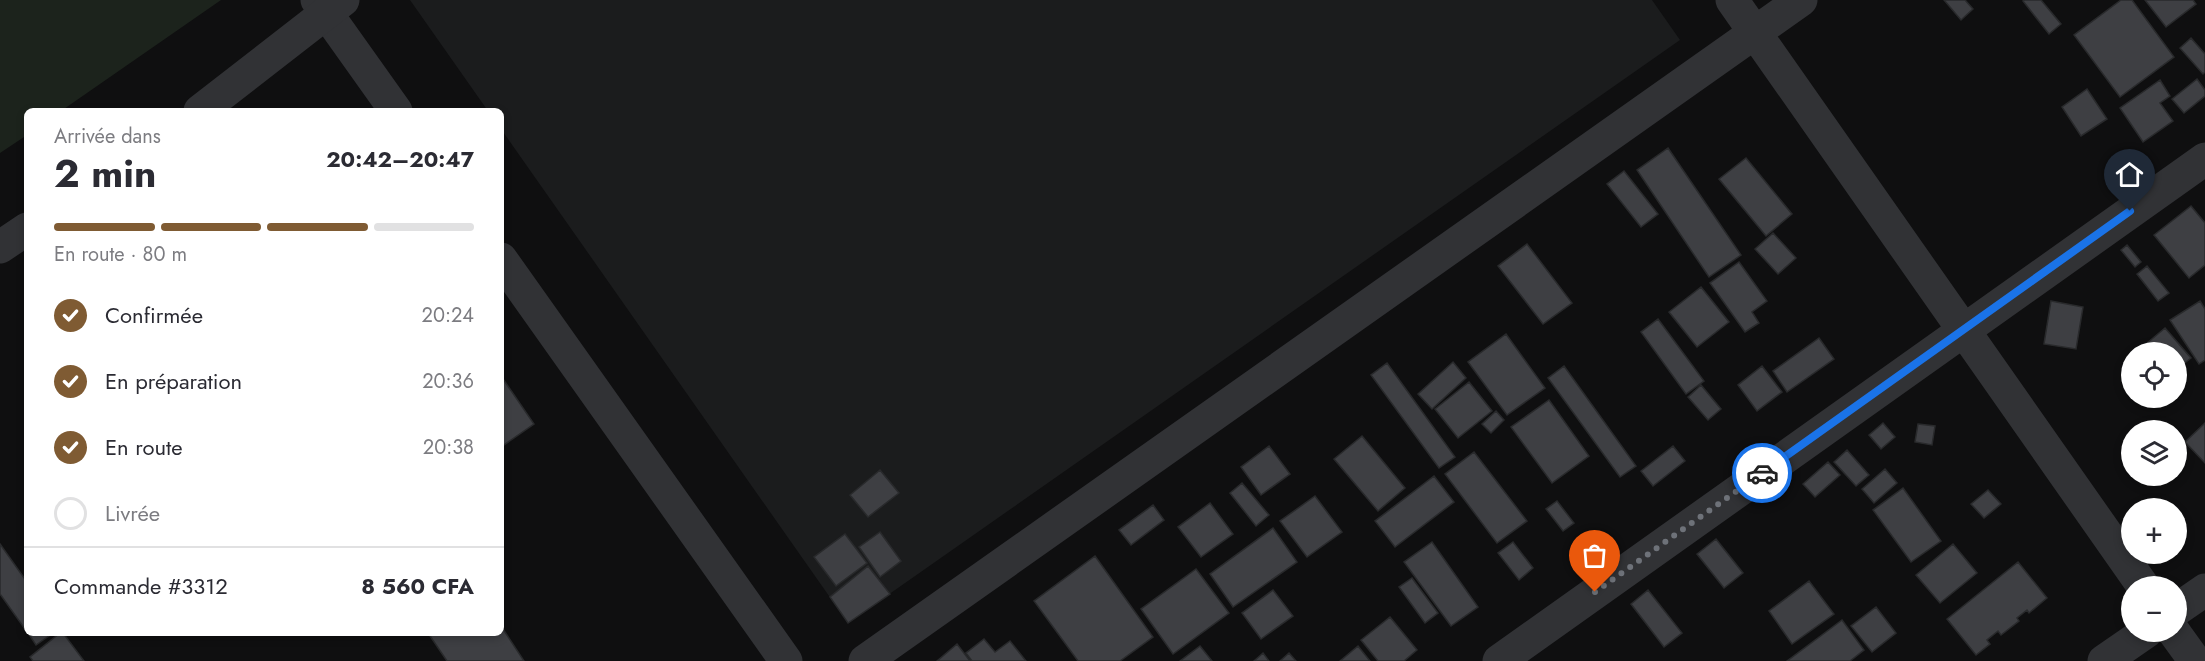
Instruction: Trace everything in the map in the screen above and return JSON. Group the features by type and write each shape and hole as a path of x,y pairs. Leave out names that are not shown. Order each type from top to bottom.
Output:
{"street":[{"path":"1732,0 2136,576"},
{"path":"865,661 1801,0"},
{"path":"204,108 329,4 394,108"},
{"path":"1499,661 2205,159"},
{"path":"0,247 24,231"},
{"path":"504,263 786,661"},
{"path":"2187,602 2205,590"},
{"path":"2104,661 2132,642"},
{"path":"2181,642 2195,661"}],"shaded area":[{"path":"0,0 221,0 65,108 24,108 24,137 0,153"},
{"path":"410,0 1652,0 1680,40 848,623 504,133 504,108 486,108"}],"building":[{"path":"1944,0 1965,0 1973,9 1961,20"},
{"path":"2041,0 2061,24 2049,34 2023,1"},
{"path":"2121,0 2132,0 2174,57 2120,97 2074,35"},
{"path":"2145,0 2193,0 2196,4 2166,27"},
{"path":"2191,38 2205,54 2203,74 2180,48"},
{"path":"2197,79 2205,90 2205,96 2184,113 2172,99"},
{"path":"2160,80 2170,96 2160,103 2173,121 2143,142 2120,108"},
{"path":"2087,89 2107,119 2081,136 2062,107"},
{"path":"1668,148 1741,255 1709,277 1637,170"},
{"path":"1746,158 1792,214 1766,236 1719,179"},
{"path":"1624,171 1658,214 1641,227 1607,184"},
{"path":"2191,206 2205,223 2205,265 2189,278 2154,235"},
{"path":"1773,233 1796,258 1778,274 1755,249"},
{"path":"1527,244 1572,303 1543,324 1498,266"},
{"path":"2127,245 2141,262 2135,267 2121,250"},
{"path":"1739,262 1767,301 1752,312 1759,323 1745,332 1710,283"},
{"path":"2147,266 2169,293 2158,301 2137,274"},
{"path":"1701,287 1729,322 1697,347 1669,312"},
{"path":"2051,301 2083,307 2076,349 2044,344"},
{"path":"2200,301 2205,309 2205,360 2199,364 2187,346 2187,342 2184,342 2170,320"},
{"path":"1658,319 1704,381 1686,394 1641,332"},
{"path":"2165,328 2177,342 2148,342"},
{"path":"1506,334 1545,388 1507,415 1468,362"},
{"path":"1819,338 1834,359 1787,392 1773,371"},
{"path":"1453,362 1466,378 1432,409 1418,394"},
{"path":"1387,363 1455,457 1439,468 1371,375"},
{"path":"1564,366 1636,466 1620,477 1548,378"},
{"path":"1762,366 1782,392 1757,411 1738,385"},
{"path":"504,380 534,424 504,445"},
{"path":"1469,382 1492,411 1458,438 1435,409"},
{"path":"1701,385 1721,409 1708,420 1688,397"},
{"path":"1549,400 1589,456 1552,483 1511,427"},
{"path":"1496,411 1504,420 1491,433 1482,424"},
{"path":"1883,423 1895,437 1881,449 1869,435"},
{"path":"2205,423 2205,463 2187,444 2187,440"},
{"path":"1918,424 1935,426 1932,445 1915,442"},
{"path":"1362,436 1405,488 1378,511 1334,459"},
{"path":"1269,446 1290,474 1261,495 1241,467"},
{"path":"1673,446 1685,461 1653,486 1641,471"},
{"path":"1847,450 1869,475 1856,486 1834,462"},
{"path":"1474,452 1527,521 1497,543 1445,474"},
{"path":"1828,462 1840,475 1815,497 1803,484"},
{"path":"1885,469 1897,483 1874,503 1862,489"},
{"path":"880,470 899,493 868,517 850,495"},
{"path":"1434,476 1454,502 1395,547 1375,521"},
{"path":"1242,483 1269,515 1256,526 1230,493"},
{"path":"1903,488 1941,541 1911,562 1873,510"},
{"path":"1988,490 2001,504 1984,518 1971,504"},
{"path":"1315,496 1342,532 1307,557 1280,521"},
{"path":"1557,501 1574,523 1563,531 1546,509"},
{"path":"1210,503 1233,534 1201,557 1178,527"},
{"path":"1153,505 1164,520 1131,545 1119,530"},
{"path":"1273,528 1297,562 1233,607 1210,574"},
{"path":"880,532 901,561 880,577 859,547"},
{"path":"845,534 867,563 836,586 814,557"},
{"path":"1716,539 1743,573 1724,588 1697,554"},
{"path":"1432,542 1478,607 1451,626 1404,562"},
{"path":"1513,542 1533,568 1519,580 1498,553"},
{"path":"0,544 24,578 24,628 0,594"},
{"path":"1953,544 1977,573 1940,603 1916,575"},
{"path":"1095,556 1153,637 1120,661 1078,661 1034,601"},
{"path":"2018,562 2047,598 2029,613 2027,610 2017,618 2019,621 2001,635 1998,631 1987,640 1990,644 1976,655 1947,619"},
{"path":"868,566 890,594 848,623 830,597"},
{"path":"1196,569 1229,613 1173,654 1141,609"},
{"path":"1412,578 1438,613 1425,623 1399,587"},
{"path":"1809,581 1834,614 1792,644 1769,611"},
{"path":"1273,590 1293,616 1261,639 1242,613"},
{"path":"1648,590 1682,633 1664,647 1631,604"},
{"path":"1876,607 1896,633 1872,652 1851,626"},
{"path":"1390,617 1417,650 1404,661 1378,661 1361,640"},
{"path":"1842,620 1864,650 1850,661 1787,661"},
{"path":"504,631 524,661 447,661 430,636 504,636"},
{"path":"30,636 49,636 36,645"},
{"path":"56,636 65,636 84,661 33,661 30,657"},
{"path":"984,639 995,652 1010,641 1026,661 972,661 966,653"},
{"path":"957,644 970,661 937,661"},
{"path":"1200,646 1212,661 1180,661"},
{"path":"1358,646 1370,661 1340,661"},
{"path":"1263,653 1269,661 1254,661"},
{"path":"1289,653 1296,661 1280,661"}],"way so far":[{"path":"1595,592 1762,473"}],"route":[{"path":"1762,473 2130,211"}]}
